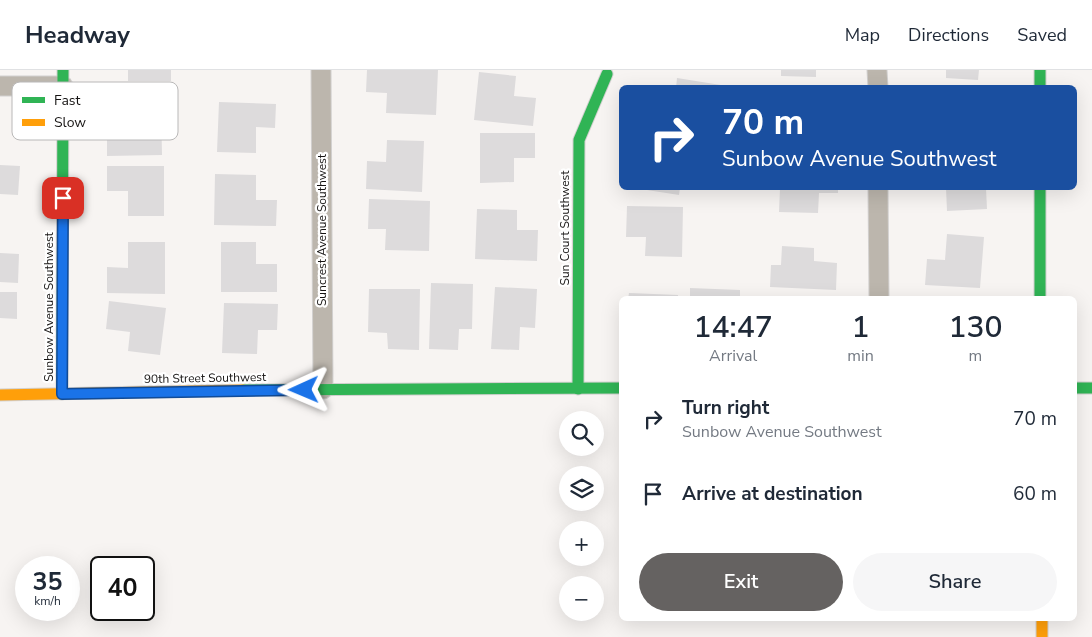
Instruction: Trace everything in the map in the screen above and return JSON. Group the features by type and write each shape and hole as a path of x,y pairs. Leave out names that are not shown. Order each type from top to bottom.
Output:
{"street":[{"name":"Suncrest Avenue Southwest","path":"321,70 323,389"},
{"path":"878,70 878,85"},
{"path":"1040,70 1040,85"},
{"name":"Sun Court Southwest","path":"578,389 579,140 607,74"},
{"path":"32,82 63,78"},
{"name":"Sunbow Avenue Southwest","path":"62,394 63,140"},
{"path":"878,190 879,296"},
{"path":"1040,190 1040,296"},
{"name":"90th Street Southwest","path":"0,395 323,389 619,388"},
{"path":"1077,388 1092,388"},
{"path":"1042,621 1042,637"}],"building":[{"path":"128,70 171,70 171,81 128,81"},
{"path":"367,70 438,70 436,115 386,113 387,93 366,92"},
{"path":"781,70 816,70 816,77 781,76"},
{"path":"946,70 979,70 978,80 946,78"},
{"path":"479,72 516,76 514,96 536,98 533,126 474,120"},
{"path":"677,78 721,85 676,85"},
{"path":"219,102 276,104 275,128 256,127 256,153 217,152"},
{"path":"480,133 535,133 535,158 514,158 514,182 480,183"},
{"path":"107,140 162,140 162,155 107,156"},
{"path":"387,140 424,141 422,192 366,189 367,161 386,162"},
{"path":"0,165 20,166 18,195 0,194"},
{"path":"107,166 164,166 164,216 128,216 128,191 107,191"},
{"path":"215,174 256,175 256,200 277,200 276,226 214,225"},
{"path":"647,190 680,190 679,195"},
{"path":"780,190 838,190 838,193 819,193 818,213 779,212"},
{"path":"946,190 986,190 987,209 947,211"},
{"path":"369,199 430,201 429,251 385,250 386,229 368,229"},
{"path":"627,206 683,207 682,257 645,256 646,237 626,237"},
{"path":"477,209 517,210 517,230 538,230 537,261 475,259"},
{"path":"947,234 984,237 980,288 925,285 927,259 945,260"},
{"path":"128,242 165,242 165,294 107,293 107,267 128,268"},
{"path":"221,242 256,242 256,264 277,264 277,292 221,292"},
{"path":"782,246 814,248 814,261 837,263 836,290 770,287 771,265 781,265"},
{"path":"0,253 19,254 18,283 0,282"},
{"path":"431,283 473,284 472,329 459,329 458,350 429,349"},
{"path":"495,287 537,289 535,328 520,327 519,350 491,349"},
{"path":"690,288 740,290 740,296 690,296"},
{"path":"369,289 420,289 419,350 388,349 387,333 368,332"},
{"path":"0,292 17,292 17,319 0,318"},
{"path":"629,293 678,295 678,296 628,296"},
{"path":"109,301 166,308 160,355 128,351 130,332 106,329"},
{"path":"224,303 278,304 277,330 258,330 257,354 222,353"}],"traffic: fast":[{"path":"63,70 63,82"},
{"path":"1040,70 1040,85"},
{"path":"578,389 579,140 607,74"},
{"path":"62,394 63,140"},
{"path":"1040,190 1040,296"},
{"path":"243,390 619,388"},
{"path":"1077,388 1092,388"}],"traffic: slow":[{"path":"0,395 243,390"},
{"path":"1042,621 1042,637"}],"route":[{"path":"63,198 62,394 304,390"}]}
